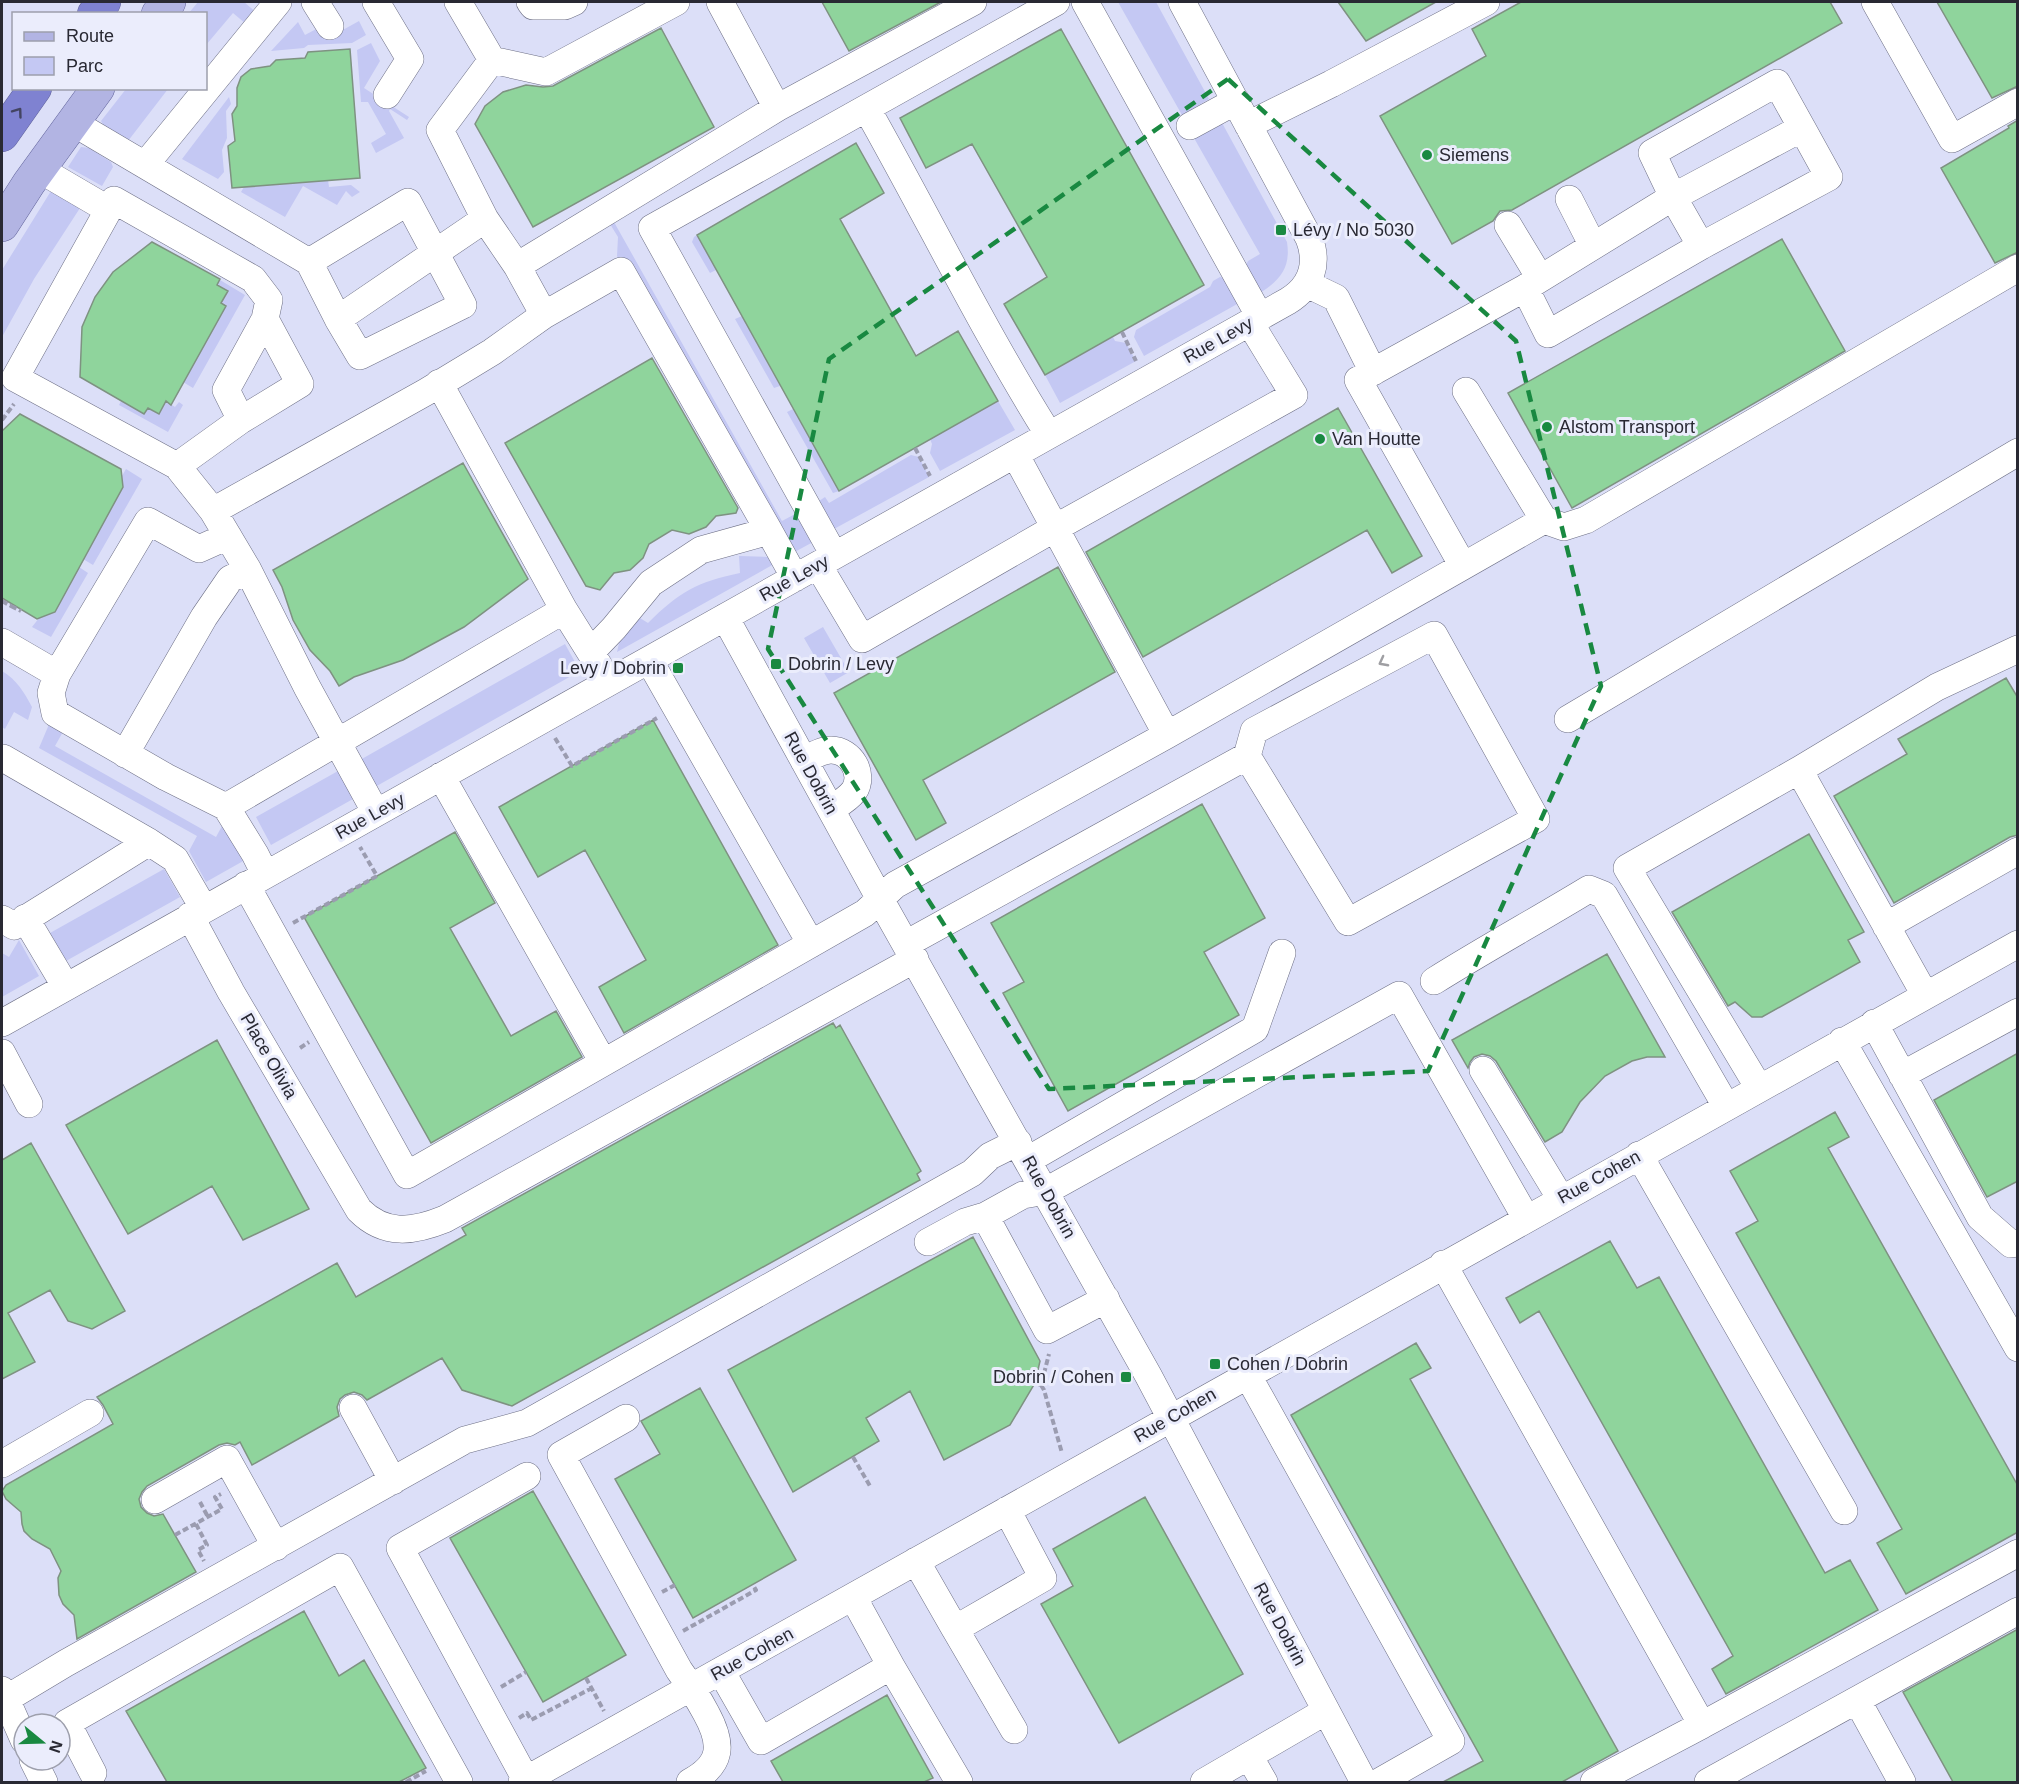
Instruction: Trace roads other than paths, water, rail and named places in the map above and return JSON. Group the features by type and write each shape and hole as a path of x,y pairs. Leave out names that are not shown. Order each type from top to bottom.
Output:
{"highway":[{"path":"2,135 34,90"}],"main road":[{"path":"2,225 96,90"}],"street":[{"path":"207,89 278,2"},
{"path":"315,2 330,26"},
{"path":"376,2 410,59 387,95"},
{"path":"459,2 492,60 546,72 676,2"},
{"path":"530,2 533,6 565,6 574,2"},
{"path":"720,2 777,108"},
{"path":"517,266 777,108 973,2"},
{"path":"1056,2 652,228 816,566 862,639 1294,395 1086,2"},
{"path":"1182,2 1312,247 1314,264 1307,284 1336,298 1373,372"},
{"path":"1248,125 1486,2"},
{"path":"1875,2 1952,139 2018,102"},
{"path":"492,60 440,130 485,219 517,266 544,315"},
{"path":"1508,225 1532,283 1548,334 1701,246 1829,177 1777,83 1652,153 1673,197 1701,246"},
{"path":"145,165 206,90"},
{"path":"1190,126 1236,101"},
{"path":"867,109 980,318 1048,435"},
{"path":"72,122 309,262 360,356 463,305 408,202 309,262"},
{"path":"1463,566 1358,380 1532,283 1673,197 1802,128"},
{"path":"39,169 109,210"},
{"path":"1569,199 1593,246"},
{"path":"241,420 226,390 265,319 269,300 253,279 114,200 8,375 177,466 213,511 248,570 307,687 375,813"},
{"path":"338,319 485,219"},
{"path":"1466,391 1544,520 1564,527 1586,520 2018,268"},
{"path":"213,511 492,352 544,315 621,271 769,531 816,566"},
{"name":"Rue Levy","path":"2,1023 1255,320 1296,296 1307,284"},
{"path":"177,466 241,420 300,384 265,319"},
{"path":"439,383 564,610 609,682"},
{"path":"1568,719 2018,452"},
{"path":"1015,454 1167,735"},
{"path":"228,536 199,549 148,521 57,674 51,693 56,713 166,777 226,807 255,854 256,880 407,1175 865,913 895,885 1167,735 1544,520"},
{"path":"591,652 651,583 701,550 769,531"},
{"path":"125,754 204,617 230,579 248,570"},
{"path":"226,807 564,610"},
{"name":"Rue Dobrin","path":"725,617 880,899 1106,1299 1364,1782"},
{"path":"1434,635 1536,819 1348,922 1247,756 1254,731 1434,635"},
{"path":"2,642 57,674"},
{"path":"1759,1088 1627,868 1799,770 1937,687 2018,650"},
{"path":"649,660 811,944"},
{"path":"804,761 822,751 835,750 846,756 857,769 858,782 854,791 831,809"},
{"name":"Place Olivia","path":"2,758 175,859 231,992 359,1210 367,1219 385,1228 411,1229 445,1219 1247,756"},
{"path":"1799,770 1925,995"},
{"path":"441,776 603,1062"},
{"path":"66,987 13,918 149,842"},
{"path":"1886,926 2018,851"},
{"path":"1434,981 1589,889 1604,895 1726,1106"},
{"name":"Rue Cohen","path":"524,1781 1443,1264 2018,944"},
{"path":"12,1712 4,1694 66,1664 465,1440 527,1423 972,1173 990,1156 1023,1151 1255,1029 1282,952"},
{"path":"928,1242 965,1222 985,1216 1023,1195 1046,1191 1399,995 1526,1218"},
{"path":"1902,1075 2018,1012"},
{"path":"1874,1023 1980,1217 2011,1244 2018,1243"},
{"path":"1842,1041 2018,1348"},
{"path":"2,1053 30,1104"},
{"path":"1483,1070 1561,1198"},
{"path":"1639,1155 1845,1511"},
{"path":"985,1216 1047,1330 1106,1299"},
{"path":"1443,1264 1702,1725"},
{"path":"1247,1374 1450,1741 1379,1782"},
{"path":"354,1408 393,1481"},
{"path":"2,1464 90,1413"},
{"path":"626,1418 561,1455 679,1670 692,1687 714,1727 718,1746 713,1764 705,1774 690,1782"},
{"path":"155,1500 227,1459 276,1547"},
{"path":"524,1781 400,1548 526,1476"},
{"path":"955,1629 1043,1578 1007,1510"},
{"path":"1594,1782 2018,1553"},
{"path":"916,1561 1014,1730"},
{"path":"89,1779 67,1723 340,1567 459,1782"},
{"path":"853,1597 959,1782"},
{"path":"1708,1782 2018,1611"},
{"path":"721,1671 761,1741 891,1666"},
{"path":"1857,1700 1902,1782"},
{"path":"1204,1782 1326,1711"},
{"path":"1249,1756 1264,1782"}],"place":[{"name":"Siemens","path":"1427,155"},
{"name":"Lévy / No 5030","path":"1281,230"},
{"name":"Alstom Transport","path":"1547,427"},
{"name":"Van Houtte","path":"1320,439"},
{"name":"Dobrin / Levy","path":"776,664"},
{"name":"Levy / Dobrin","path":"678,668"},
{"name":"Cohen / Dobrin","path":"1215,1364"},
{"name":"Dobrin / Cohen","path":"1126,1377"}]}
